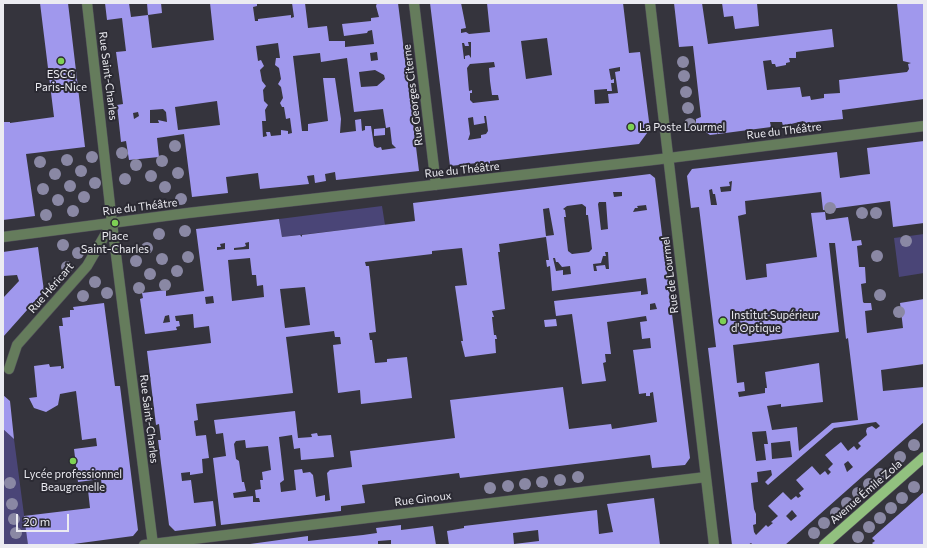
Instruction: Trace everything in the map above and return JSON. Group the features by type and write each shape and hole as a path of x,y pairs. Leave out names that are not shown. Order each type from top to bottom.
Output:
{"main road":[{"name":"Avenue Émile Zola","path":"824,545 924,457"}],"street":[{"name":"Rue Saint-Charles","path":"87,3 106,152 112,223 150,544"},
{"name":"Rue Georges Citerne","path":"414,3 436,185"},
{"name":"Rue de Lourmel","path":"650,3 714,545"},
{"name":"Rue du Théâtre","path":"3,237 924,126"},
{"name":"Rue Héricart","path":"9,369 17,345 87,266 112,223"},
{"name":"Rue Ginoux","path":"150,544 706,477"}],"shaded area":[{"path":"382,206 385,225 282,237 279,219"},
{"path":"924,234 924,273 899,277 894,238"},
{"path":"3,429 14,439 28,545 3,545"}],"building":[{"path":"40,3 68,3 85,147 26,154 35,216 3,220 3,122 10,123 54,117"},
{"path":"105,3 129,3 131,17 148,15 152,48 214,40 210,3 257,3 257,6 253,7 255,21 258,21 258,19 291,15 291,18 294,17 292,3 305,3 308,28 327,26 329,41 345,41 345,47 374,44 372,30 368,31 367,33 344,36 342,24 371,21 371,18 379,17 376,6 377,3 398,3 419,171 336,180 335,172 325,174 326,181 315,183 314,175 307,176 309,184 260,189 258,173 226,177 228,193 192,197 184,134 157,138 159,157 129,160 126,141 121,142 117,105 123,104 116,52 126,51 122,18 107,20","holes":["278,43 280,58 276,58 275,65 279,68 281,79 278,84 281,87 283,98 280,103 282,107 284,107 286,119 290,118 292,133 288,134 288,131 281,130 281,135 271,136 270,132 266,132 267,136 263,137 262,121 266,121 265,110 268,105 264,101 263,90 266,86 262,81 260,70 264,66 261,60 258,61 256,46","377,52 378,60 371,61 370,53","320,53 321,62 347,58 354,112 383,109 386,128 390,127 392,144 396,148 382,150 381,147 377,148 374,146 371,126 365,126 365,130 362,131 361,119 355,120 356,131 340,133 341,119 335,78 323,78 328,121 308,124 308,131 302,131 293,56","375,70 384,75 385,79 377,86 361,87 359,72","217,101 220,125 178,130 175,107","163,109 166,112 167,122 158,120 159,123 150,123 150,110","138,112 139,116 134,119 133,113"]},
{"path":"147,3 161,3 162,13 148,15"},
{"path":"430,3 461,3 466,28 461,29 461,33 466,32 469,34 490,32 487,3 623,3 629,53 640,52 650,129 639,144 490,161 490,164 478,165 477,163 450,166","holes":["547,38 552,75 526,79 521,41","468,42 471,42 471,58 469,55 465,56 464,59 462,43 464,43 465,46 469,46","494,62 495,67 489,68 490,81 492,95 498,95 499,100 473,103 470,100 470,93 472,93 472,90 469,91 467,68 470,64","620,67 620,71 615,72 618,93 608,94 609,103 595,104 594,90 607,89 607,91 612,91 611,83 614,83 614,79 611,80 609,69","484,116 486,116 488,131 486,134 481,135 481,138 468,140 470,134 468,118 473,117 474,125 485,123"]},
{"path":"674,3 702,3 708,44 832,29 834,47 796,52 796,58 789,58 790,62 786,63 786,65 776,67 775,64 772,64 771,60 763,61 767,90 800,87 802,97 810,96 811,100 824,98 824,94 840,93 839,80 907,72 909,69 908,64 911,63 903,61 897,3 924,3 924,99 842,110 843,119 805,123 803,121 783,126 782,122 770,122 771,127 718,134 710,135 696,125 696,119 701,117 693,46 679,47","holes":["717,126 718,134 711,127"]},
{"path":"722,3 757,3 759,26 735,29 733,16 724,17"},
{"path":"385,128 385,135 374,136 374,129"},
{"path":"924,141 924,223 893,227 890,201 823,210 821,192 745,201 746,214 738,216 746,280 767,277 766,264 817,257 811,213 825,212 826,220 848,217 852,241 861,240 862,245 857,246 859,267 865,267 866,283 861,284 863,302 871,303 872,310 865,311 867,333 903,328 900,303 924,299 924,364 881,370 883,391 924,387 924,422 785,545 753,545 751,543 748,545 732,545 708,348 716,347 699,207 691,208 687,176 692,169 837,152 840,178 870,174 867,148","holes":["732,181 731,191 721,192 720,187 730,186 729,182","712,189 713,194 715,194 717,205 711,205 709,190","829,243 835,243 846,339 848,338 858,420 832,423 799,451 797,427 772,430 767,406 781,404 781,407 823,402 819,363 765,372 767,388 765,388 765,393 739,397 738,392 745,391 744,382 737,383 733,345 839,332","876,422 880,426 876,429 872,426 867,428 867,435 858,443 861,446 857,450 854,446 848,451 841,442 825,455 833,464 828,469 831,472 828,475 825,471 820,475 812,466 796,480 804,489 799,493 801,496 798,498 796,496 791,500 783,492 768,506 778,516 771,522 773,523 768,527 766,525 756,535 753,525 756,524 756,514 751,483 758,482 757,472 771,470 772,475 765,482 768,485 834,428","766,431 768,444 764,444 766,460 756,461 752,432","790,441 792,457 772,459 771,443","848,461 853,467 847,472 844,464","792,510 797,516 791,521 786,516"]},
{"path":"650,174 655,178 690,458 685,465 652,468 650,455 460,478 459,473 362,485 365,503 341,506 341,511 221,525 213,458 226,456 223,433 216,434 214,420 295,411 298,438 312,437 311,434 317,433 318,436 331,435 334,457 301,460 300,448 294,449 292,435 279,437 284,480 280,483 281,492 296,490 294,470 302,469 303,473 310,472 313,475 316,497 325,495 325,501 330,500 327,473 330,470 352,467 350,451 455,438 450,400 563,387 569,429 611,424 612,429 657,422 653,392 650,393 650,396 646,396 646,393 639,394 633,350 651,348 650,338 642,339 640,322 647,321 646,316 607,322 611,354 605,354 606,362 603,363 606,381 582,384 572,314 556,316 554,301 641,291 641,295 648,294 646,278 552,291 550,266 547,267 546,260 549,260 546,237 499,244 500,252 498,252 505,309 492,311 494,317 492,317 494,335 496,335 497,339 495,339 496,353 465,357 461,341 463,341 455,286 467,285 462,248 432,251 432,254 365,262 366,266 369,266 376,332 369,333 370,340 372,340 375,363 387,362 387,359 407,357 412,398 361,404 360,390 338,393 333,345 341,344 340,337 335,337 334,331 286,337 293,393 196,404 198,420 194,421 196,436 206,435 209,458 202,459 203,473 190,475 190,472 181,473 182,481 191,480 194,503 213,501 216,526 175,531 169,525 158,440 161,440 159,424 156,425 147,351 211,343 209,326 194,328 193,314 175,316 176,321 179,321 180,326 176,327 177,330 145,334 140,299 143,298 142,293 166,290 166,296 204,291 196,229 279,219 282,237 300,235 302,237 302,235 415,221 413,203","holes":["613,192 622,192 622,196 614,197","599,202 606,202 608,229 601,230","582,204 586,207 592,249 589,252 572,254 568,251 564,217 566,217 565,210 563,209 567,206","646,205 647,210 633,212 635,208 638,208 637,206","549,208 554,235 546,236 543,209","249,242 249,249 234,250 234,248 246,246 245,243","225,243 225,249 217,250 217,247 221,247 220,244","605,252 608,252 609,269 606,269 605,265 596,266 597,271 594,271 593,264 601,263 603,256 606,256","250,258 252,275 256,275 257,286 263,285 264,297 232,301 228,260","553,258 555,258 556,262 558,262 562,267 570,266 571,274 563,275 563,270 556,271","305,287 310,325 285,328 280,289","213,296 214,303 206,304 205,297","655,303 657,309 650,310 650,304","169,315 170,322 163,323 165,316","245,440 246,448 268,446 271,470 262,472 263,480 260,480 261,489 255,490 256,498 259,498 260,502 253,502 253,496 234,498 233,493 246,491 244,482 242,482 239,461 236,459 234,444 236,441"]},
{"path":"38,247 44,291 3,337 3,298 19,281 17,275 3,276 3,252"},
{"path":"104,303 115,386 120,386 138,530 133,536 66,545 28,545 24,516 90,508 88,490 102,488 101,479 78,482 74,449 97,446 96,438 82,440 76,391 60,394 58,405 46,412 34,408 29,398 37,397 34,366 49,364 50,367 61,366 61,369 64,368 59,326 63,326 62,318 70,317 70,310 74,310 73,307"},
{"path":"556,319 557,326 545,327 544,320"},
{"path":"3,395 10,401 14,439 3,429"},
{"path":"924,492 924,545 874,545 872,543 875,541 872,538"},
{"path":"654,498 660,545 449,545 447,531 464,528 464,526 597,510 599,534 613,532 607,504","holes":["538,530 539,541 514,544 513,533"]},
{"path":"401,525 401,530 433,526 436,545 391,545 391,540 378,541 378,545 243,545 308,536 308,541 363,535 377,533 376,528"}],"place":[{"name":"ESCG Paris-Nice","path":"61,61"},
{"name":"La Poste Lourmel","path":"631,127"},
{"name":"Place Saint-Charles","path":"115,223"},
{"name":"Institut Supérieur d'Optique","path":"723,321"},
{"name":"Lycée professionnel Beaugrenelle","path":"73,461"}]}
